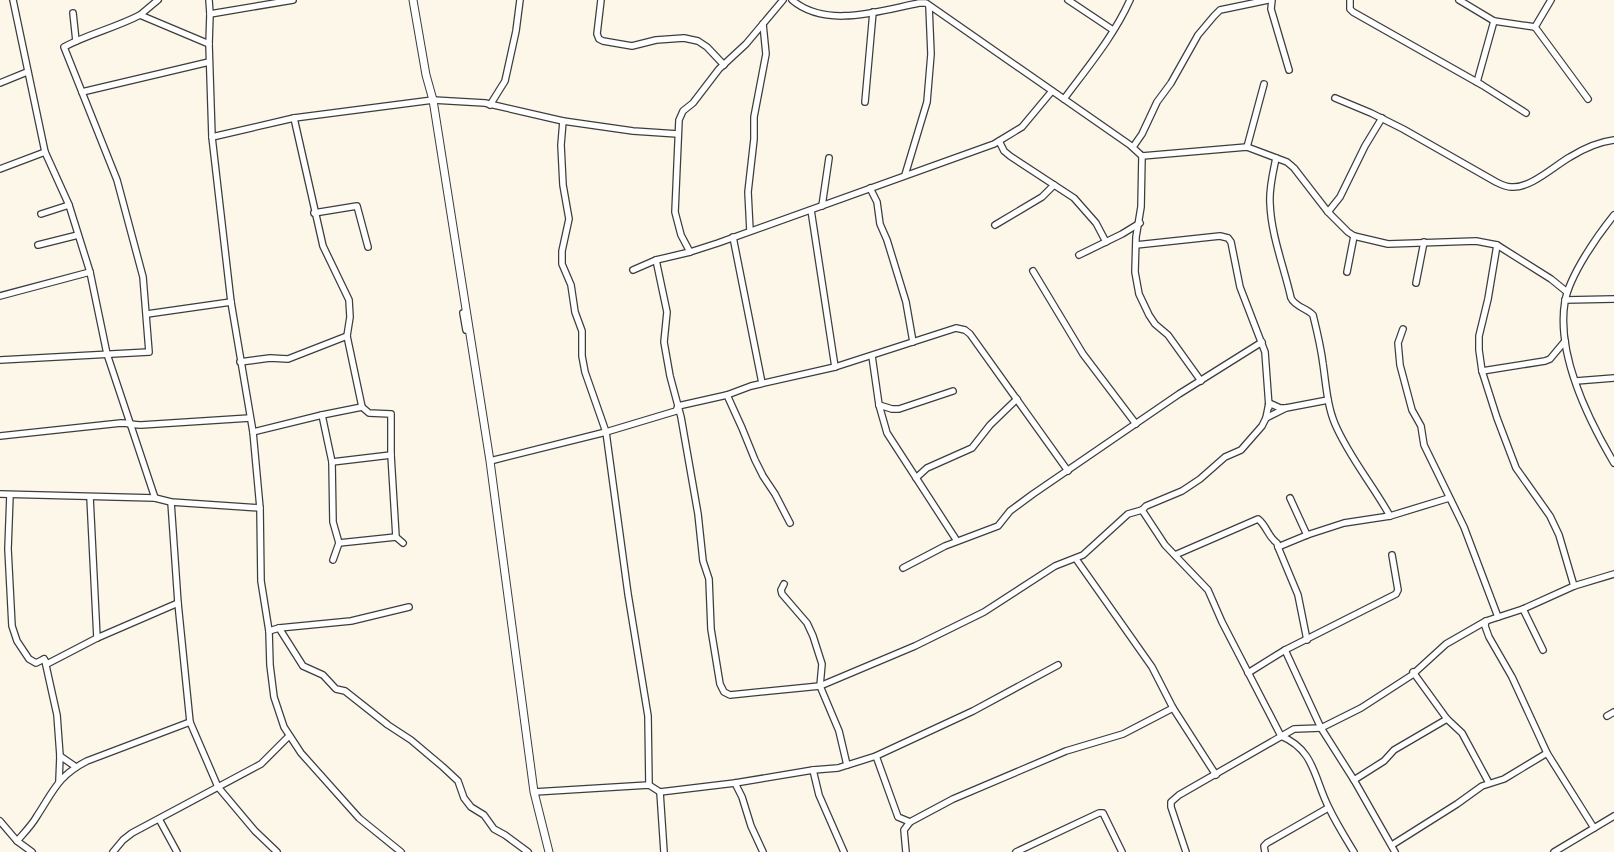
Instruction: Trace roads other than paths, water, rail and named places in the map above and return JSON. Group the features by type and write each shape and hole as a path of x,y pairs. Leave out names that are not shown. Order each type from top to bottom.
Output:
{"street":[{"path":"12,0 45,152 69,205 90,272 107,354 156,498"},
{"path":"0,360 149,352 143,277 117,180 64,47 127,22 140,15 158,0"},
{"path":"209,0 208,44 212,136 231,302 240,362 254,432 260,508 261,582 269,631 271,683 277,708 289,736 302,753 359,818 401,852"},
{"path":"210,14 293,0"},
{"path":"413,0 426,75 433,100 490,461 534,792 548,852"},
{"path":"490,105 506,81 520,0"},
{"path":"601,0 597,34 599,39 632,46 656,40 684,38 698,41 707,47 724,65"},
{"path":"690,252 681,235 676,212 679,120 683,112 693,103 718,69 746,44 783,0"},
{"path":"792,0 802,9 823,14 850,15 919,3 926,4 1064,99 1142,156 1247,147 1287,162 1294,168 1328,212 1354,236 1388,244 1476,241 1496,244 1568,292"},
{"path":"1068,0 1113,30"},
{"path":"1064,99 1113,30 1130,0"},
{"path":"1133,148 1142,134 1157,102 1171,83 1198,35 1214,16 1220,10 1268,0"},
{"path":"1272,0 1271,9 1289,70"},
{"path":"1350,0 1350,8 1353,12 1477,82 1526,113"},
{"path":"1459,0 1494,20 1535,27 1588,99"},
{"path":"1535,27 1551,0"},
{"path":"905,175 927,102 931,54 929,6"},
{"path":"865,102 873,12"},
{"path":"73,13 76,41"},
{"path":"140,15 208,44"},
{"path":"1477,82 1494,20"},
{"path":"750,231 748,192 754,139 754,117 766,54 763,24"},
{"path":"82,92 209,62"},
{"path":"0,83 28,72"},
{"path":"1247,147 1264,84"},
{"path":"633,270 656,260 690,252 811,210 999,141 1022,127 1052,91"},
{"path":"1336,98 1382,118 1496,182 1511,187 1532,182 1570,156 1590,146 1614,140"},
{"path":"433,100 466,330"},
{"path":"212,136 294,118 433,100 490,105 562,121 633,132 678,134"},
{"path":"294,118 323,246 349,300 350,317 347,336 362,407 369,413 390,414 396,537"},
{"path":"1328,212 1340,197 1365,146 1382,118"},
{"path":"562,121 563,185 569,219 562,251 562,264 571,285 575,312 582,331 584,372 606,432 628,594 648,716 649,786"},
{"path":"999,141 1004,151 1010,156 1074,198 1096,223 1106,242"},
{"path":"0,169 45,152"},
{"path":"1142,156 1140,224 1136,245 1136,283 1143,305 1155,324 1168,335 1201,381"},
{"path":"822,206 829,158"},
{"path":"1276,158 1270,186 1270,203 1274,232 1293,302 1313,316 1323,361 1328,400 1335,423 1347,448 1377,492 1390,516"},
{"path":"996,225 1042,197 1054,185"},
{"path":"870,188 877,202 880,224 887,240 906,302 913,342"},
{"path":"41,214 69,205"},
{"path":"314,213 357,206 368,248"},
{"path":"811,210 835,367"},
{"path":"1614,216 1583,259 1565,300 1564,312 1565,341 1576,381 1596,431 1614,463"},
{"path":"1079,255 1140,224"},
{"path":"38,245 78,235"},
{"path":"656,260 666,312 664,342 698,514 702,561 708,579 711,630 722,689 724,692 734,695 820,686 915,646 984,612 1056,566 1083,555 1128,514 1142,510 1146,506 1182,491 1200,479 1225,457 1241,450 1262,426 1269,403 1265,352 1240,287 1231,242 1228,238 1220,236 1136,245"},
{"path":"1347,272 1354,236"},
{"path":"733,237 762,383"},
{"path":"1416,283 1424,242"},
{"path":"1496,244 1488,299 1479,336 1482,371 1516,468 1550,516 1562,542 1574,586"},
{"path":"1032,271 1083,354 1136,424"},
{"path":"0,296 90,272"},
{"path":"1565,300 1614,299"},
{"path":"147,314 231,302"},
{"path":"678,406 727,395 762,383 835,367 956,328 965,330 970,334 1068,471"},
{"path":"1402,329 1398,343 1400,365 1412,410 1421,426 1424,445 1464,527 1498,617"},
{"path":"240,362 270,358 288,359 347,336"},
{"path":"1482,371 1545,361 1550,359 1565,341"},
{"path":"903,568 957,541 998,526 1010,511 1136,424 1262,342"},
{"path":"872,356 879,405 886,434 957,541"},
{"path":"1576,381 1614,378"},
{"path":"879,405 899,409 953,391"},
{"path":"727,395 755,460 790,523"},
{"path":"916,478 927,468 972,448 990,425 1017,399"},
{"path":"1269,403 1280,408 1286,408 1328,400"},
{"path":"490,461 606,432 676,411 678,406"},
{"path":"254,432 362,407"},
{"path":"1266,418 1286,408"},
{"path":"322,415 332,462 332,522 339,542 333,560"},
{"path":"0,436 121,422 132,425 250,418"},
{"path":"332,462 391,455"},
{"path":"0,494 156,498 171,502 260,508"},
{"path":"10,495 8,549 12,626 17,641 29,659 36,663 44,659"},
{"path":"90,497 97,638"},
{"path":"1290,498 1307,535"},
{"path":"1278,547 1344,523 1390,516 1449,498"},
{"path":"171,502 178,603 190,722 218,787 255,831 277,852"},
{"path":"1142,510 1165,545 1208,590 1222,622 1281,736 1293,741 1307,756 1328,808 1354,852"},
{"path":"1175,555 1258,519 1263,522 1272,540 1277,543 1298,595 1307,640"},
{"path":"339,542 396,537 403,543"},
{"path":"1248,673 1285,650 1396,594 1398,590 1392,555"},
{"path":"1076,559 1152,667 1173,708 1216,775"},
{"path":"1186,852 1171,807 1171,802 1179,795 1294,729 1321,728 1362,708 1413,672 1446,644 1486,621 1523,609 1574,586 1614,574"},
{"path":"784,584 781,590 782,594 807,623 813,636 822,664 820,686 839,731 847,765"},
{"path":"44,659 47,664 97,638 178,603"},
{"path":"269,631 279,628 351,620 409,607"},
{"path":"1523,609 1543,650"},
{"path":"1486,621 1485,626 1489,637 1512,677 1547,753 1594,828"},
{"path":"279,628 303,666 322,676 336,688 345,691 388,726 411,740 458,781 464,798 471,806 484,815 494,829 528,852"},
{"path":"1285,650 1321,728 1354,780 1395,852"},
{"path":"44,659 56,715 60,756 59,781"},
{"path":"534,792 649,786 660,792 838,768 876,756 973,711 1058,665"},
{"path":"1413,672 1447,719 1462,733 1489,783"},
{"path":"904,830 910,822 953,799 1066,751 1123,734 1173,708"},
{"path":"1607,716 1614,712"},
{"path":"1354,780 1384,761 1394,750 1447,719"},
{"path":"17,841 37,816 59,781 76,766 87,760 190,722"},
{"path":"113,852 132,833 261,764 289,736"},
{"path":"1392,845 1458,804 1472,792 1489,783 1504,779 1547,753"},
{"path":"60,756 76,766"},
{"path":"876,756 904,830 906,852"},
{"path":"813,770 819,795 844,852"},
{"path":"735,783 742,797 750,826 763,852"},
{"path":"660,792 664,852"},
{"path":"1265,852 1264,846 1266,843 1328,808"},
{"path":"1016,852 1102,813 1122,852"},
{"path":"1554,852 1614,816"},
{"path":"898,817 910,822"},
{"path":"159,818 177,852"},
{"path":"0,821 17,841 32,852"}]}
